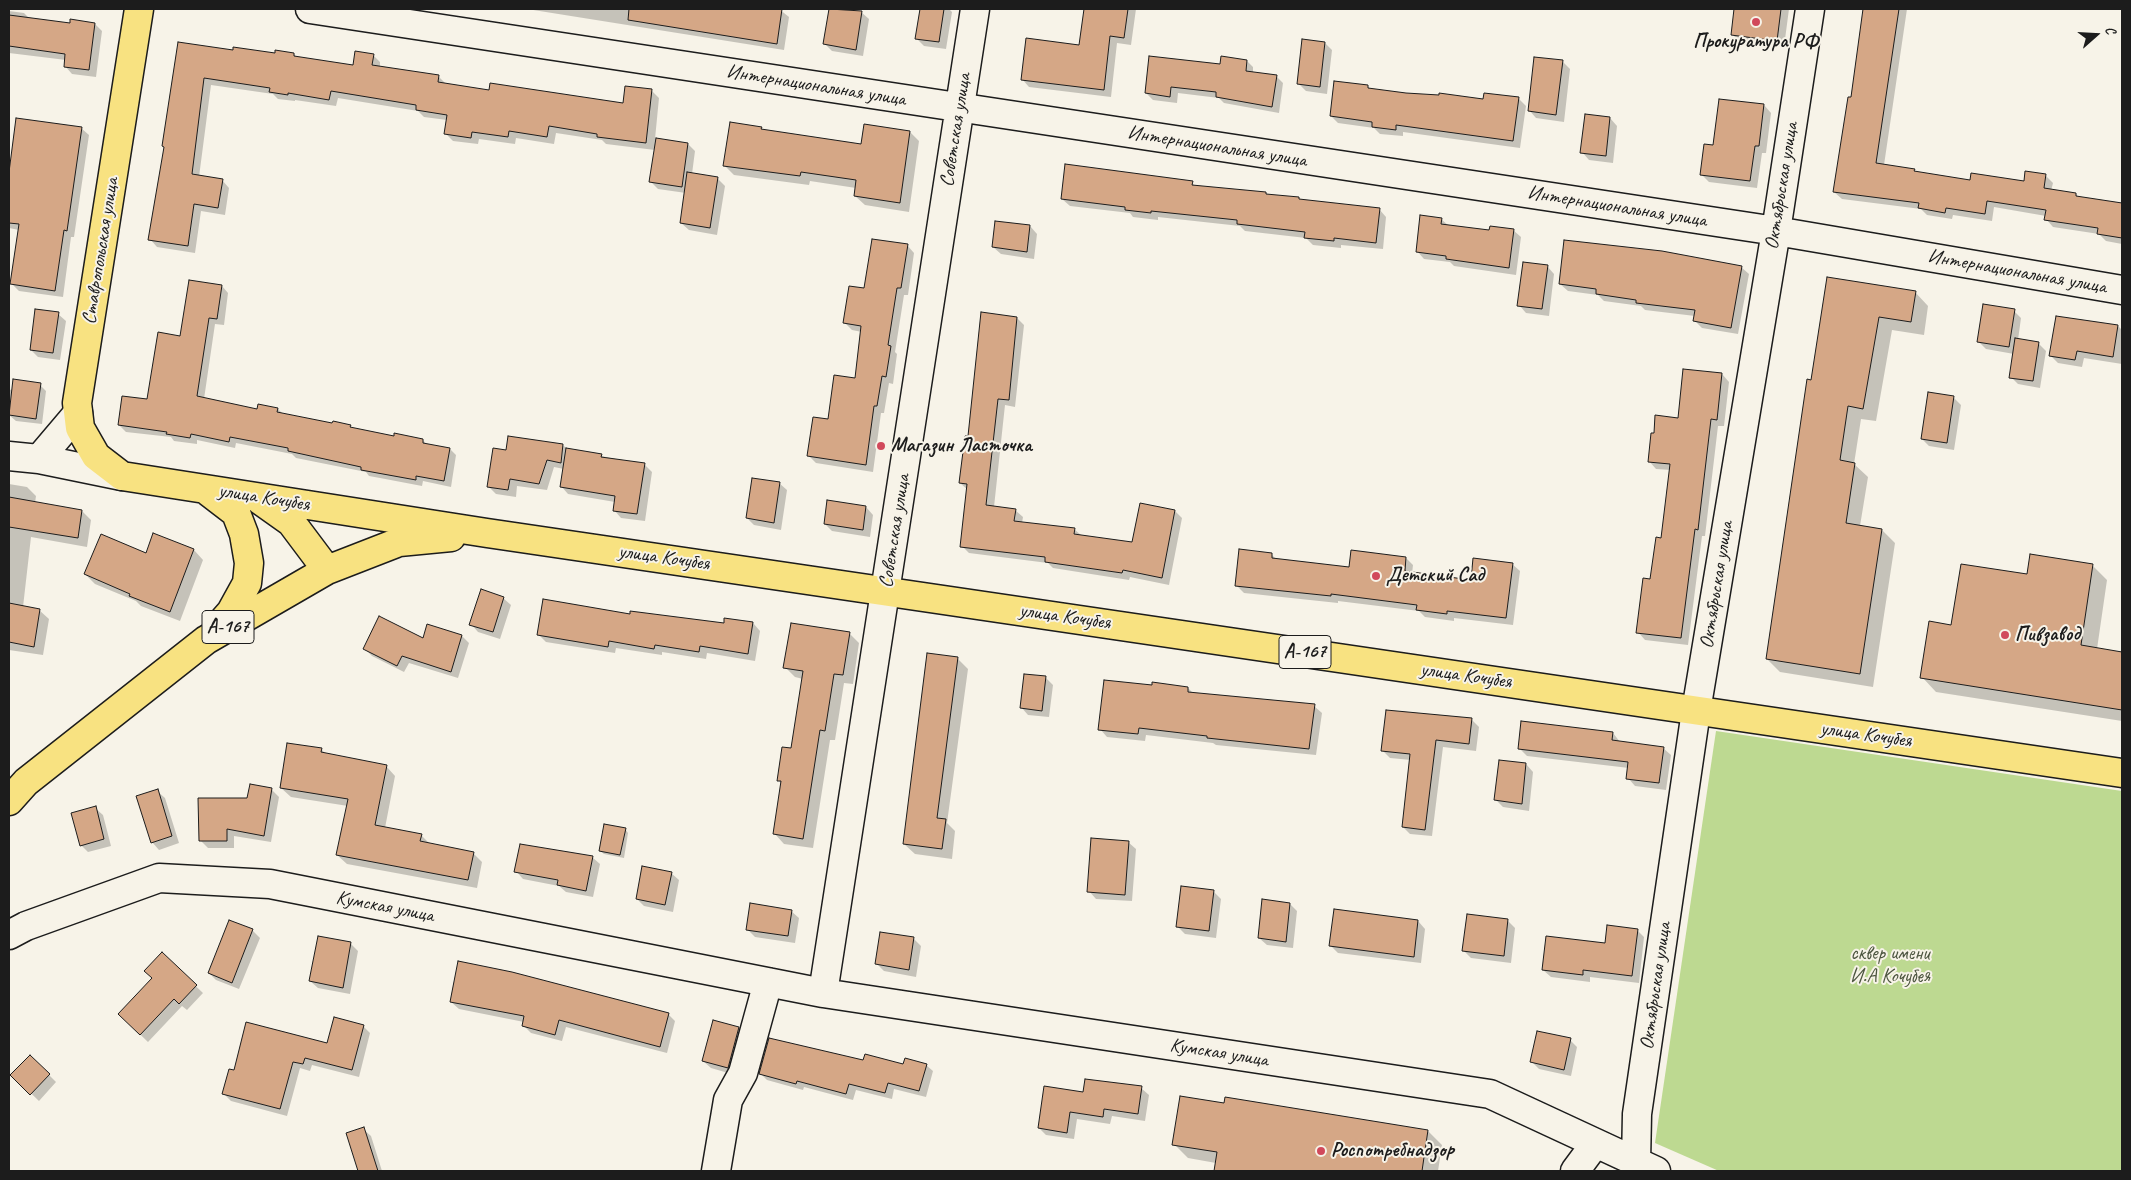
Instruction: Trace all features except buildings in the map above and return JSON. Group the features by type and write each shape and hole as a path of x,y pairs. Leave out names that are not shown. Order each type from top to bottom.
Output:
{"main road":[{"name":"Ставропольская улица","path":"122,476 96,456 80,428 77,402 139,9"},
{"name":"улица Кочубея","path":"122,476 487,533 886,590 2122,773"},
{"path":"205,489 236,513 244,534 249,563 247,583 232,612 206,640"},
{"path":"255,496 291,522 327,570"},
{"name":"А-167","path":"9,801 26,782 206,640 327,570 399,542 487,533"}],"street":[{"name":"Интернациональная улица","path":"310,9 1776,231 2122,290"},
{"name":"Советская улица","path":"823,993 975,9"},
{"name":"Октябрьская улица","path":"1646,1167 1637,1114 1696,710 1776,231 1810,9"},
{"path":"39,458 78,414"},
{"name":"улица Кочубея","path":"9,456 39,458 122,476"},
{"name":"Кумская улица","path":"9,935 26,926 159,878 270,884 823,993 1490,1094 1646,1167"},
{"path":"716,1171 728,1100 743,1073 768,982"},
{"path":"1575,1171 1595,1144"}],"green space":[{"name":"сквер имени И.А Кочубея","path":"1716,731 2122,791 2122,1171 1719,1171 1655,1143"}],"place":[{"name":"Прокуратура РФ","path":"1756,22"},
{"name":"Магазин Ласточка","path":"881,446"},
{"name":"Детский Сад","path":"1376,576"},
{"name":"Пивзавод","path":"2005,635"},
{"name":"Роспотребнадзор","path":"1321,1151"}]}
